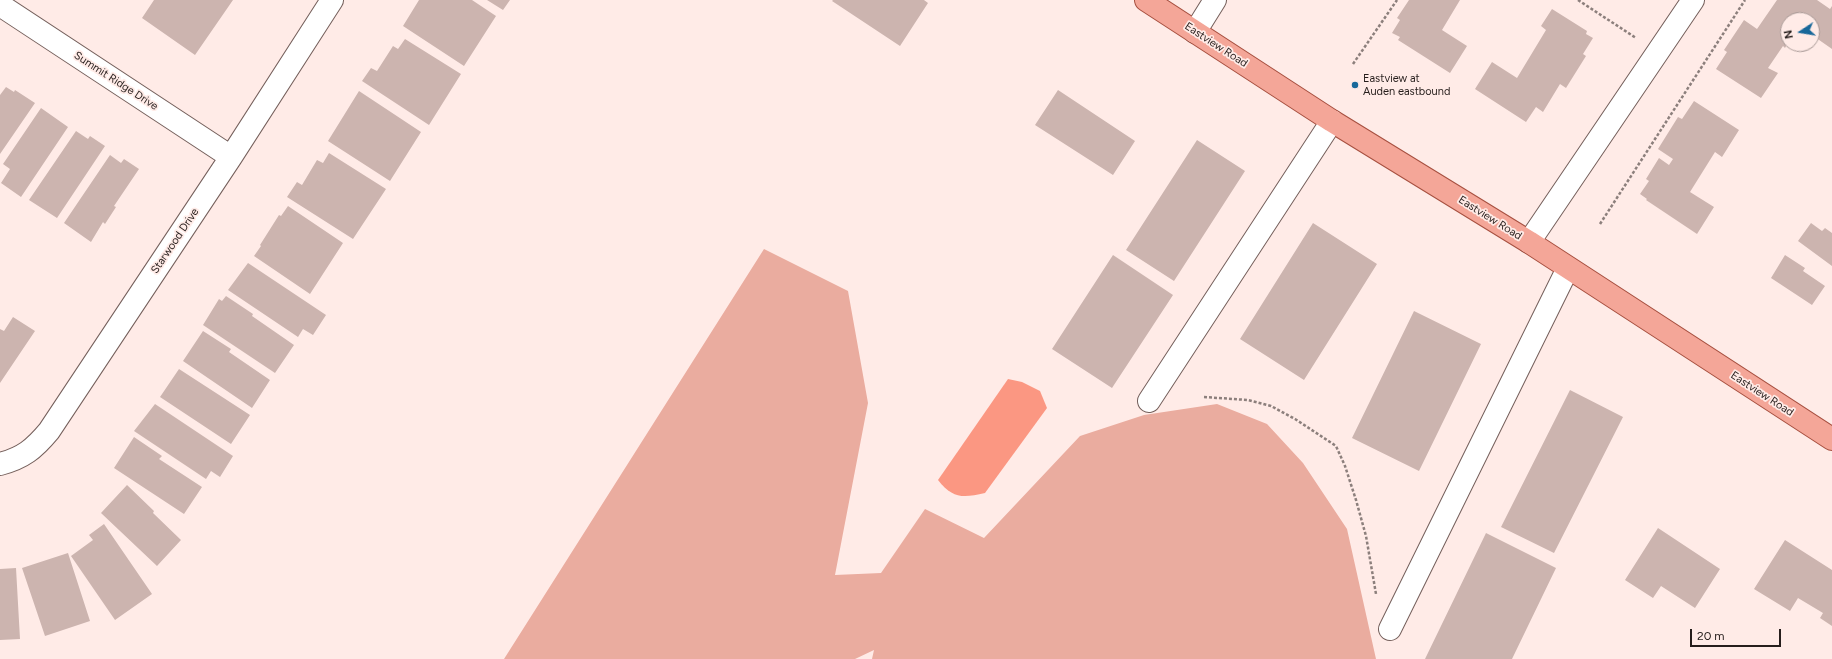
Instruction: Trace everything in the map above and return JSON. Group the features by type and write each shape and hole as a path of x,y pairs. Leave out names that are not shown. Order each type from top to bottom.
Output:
{"main road":[{"name":"Eastview Road","path":"1146,0 1332,120 1529,242 1830,432"}],"street":[{"name":"Starwood Drive","path":"0,464 16,460 35,447 49,431 231,157 332,0"},
{"path":"1195,32 1215,0"},
{"path":"1529,242 1693,0"},
{"name":"Summit Ridge Drive","path":"0,5 231,157"},
{"path":"1149,401 1332,120"},
{"path":"1390,629 1568,268"}],"path":[{"path":"1352,64 1396,0"},
{"path":"1578,0 1658,51"},
{"path":"1600,224 1745,0"},
{"path":"1204,397 1248,400 1271,406 1295,419 1336,446 1345,466 1366,536 1377,600"}],"shaded area":[{"path":"764,249 848,291 868,403 835,575 881,573 925,509 984,538 1080,436 1144,415 1217,404 1267,424 1303,463 1347,529 1376,659 872,659 874,650 855,659 504,659"},
{"path":"1008,379 1022,382 1040,391 1047,408 985,493 970,496 959,496 954,494 943,486 938,480"}],"building":[{"path":"154,0 233,0 195,55 142,18"},
{"path":"419,0 472,0 496,16 464,66 403,26"},
{"path":"487,0 510,0 503,10"},
{"path":"924,0 928,3 900,46 832,1"},
{"path":"1409,0 1460,0 1442,30 1467,46 1450,73 1398,40 1400,37 1392,33 1400,20 1397,18"},
{"path":"1777,0 1817,0 1830,9 1832,6 1832,49 1820,41 1820,12 1780,12 1780,50 1768,68 1778,73 1761,98 1716,69 1727,52 1724,50 1744,20 1757,29"},
{"path":"1552,9 1587,31 1586,34 1593,38 1583,54 1586,56 1566,88 1560,84 1543,112 1536,107 1526,122 1475,89 1492,62 1517,78 1546,30 1541,26"},
{"path":"405,39 461,74 429,125 362,81 371,68 377,71 393,46 398,49"},
{"path":"6,87 14,92 15,90 35,103 0,154 0,95"},
{"path":"1058,90 1135,141 1113,175 1035,125"},
{"path":"359,91 421,132 390,181 328,141"},
{"path":"1694,101 1739,130 1722,157 1715,152 1690,192 1714,207 1697,234 1646,200 1647,199 1640,194 1649,181 1646,179 1659,158 1669,165 1673,159 1658,149 1678,117 1682,119"},
{"path":"41,108 68,127 21,197 1,183 10,169 3,164"},
{"path":"76,131 88,139 90,136 105,146 57,218 29,200"},
{"path":"1197,140 1245,171 1174,281 1126,250"},
{"path":"329,153 386,189 353,239 287,197 297,182 302,185 317,160 323,163"},
{"path":"110,155 121,163 124,159 139,169 114,206 116,207 105,224 103,222 91,242 64,223"},
{"path":"288,206 343,243 310,294 254,256 279,215 281,216"},
{"path":"1313,223 1377,264 1304,380 1240,339"},
{"path":"1811,223 1822,231 1825,228 1832,233 1832,266 1798,241"},
{"path":"1113,255 1173,295 1112,388 1052,349"},
{"path":"1785,255 1805,268 1803,271 1825,286 1812,305 1771,278"},
{"path":"248,263 326,315 313,335 303,329 298,337 228,290"},
{"path":"226,296 294,345 275,373 203,325 219,299 222,301"},
{"path":"1414,311 1481,344 1419,471 1352,438"},
{"path":"13,317 35,331 0,383 0,329 4,331"},
{"path":"203,331 231,349 229,352 270,380 252,408 183,361"},
{"path":"179,369 250,415 231,444 160,397"},
{"path":"1570,390 1623,417 1554,553 1501,527"},
{"path":"155,404 233,456 220,477 211,471 206,479 134,431"},
{"path":"134,437 162,456 159,459 202,487 184,514 114,468"},
{"path":"127,485 181,540 157,566 101,513"},
{"path":"104,524 152,594 115,620 71,556 93,540 89,535"},
{"path":"1658,528 1720,569 1695,608 1661,586 1653,598 1625,580"},
{"path":"1486,533 1556,568 1512,659 1425,659"},
{"path":"1785,540 1832,570 1832,626 1820,618 1823,613 1798,598 1790,611 1754,589"},
{"path":"68,553 90,621 45,636 22,568"},
{"path":"16,568 20,639 0,640 0,569"}],"place":[{"name":"Eastview at Auden eastbound","path":"1355,85"}]}
